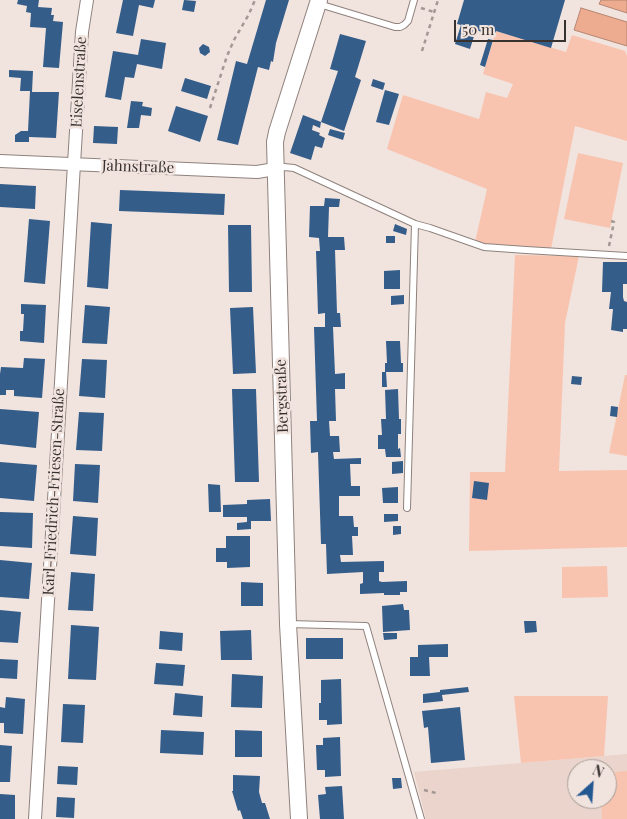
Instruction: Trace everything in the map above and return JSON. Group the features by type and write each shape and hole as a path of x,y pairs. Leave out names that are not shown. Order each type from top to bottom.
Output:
{"street":[{"name":"Eiselenstraße","path":"74,164 82,32 87,0"},
{"name":"Bergstraße","path":"299,819 288,624 275,142 318,2"},
{"name":"Jahnstraße","path":"0,161 257,172 275,169"},
{"name":"Karl-Friedrich-Friesen-Straße","path":"35,819 74,164"}],"lane":[{"path":"318,2 400,27 404,26 408,21 414,0"},
{"path":"275,169 284,167 294,168 415,224 484,247 627,256"},
{"path":"407,508 415,224"},
{"path":"288,624 366,626 421,819"}],"path":[{"path":"210,108 227,56 255,0"},
{"path":"422,51 438,0"},
{"path":"608,255 614,222 611,221"}],"shaded area":[{"path":"601,0 627,0 627,13 599,4"},
{"path":"581,8 627,22 627,46 574,30"},
{"path":"496,31 566,52 572,35 625,51 627,56 627,141 575,126 551,249 490,245 475,242 487,189 387,149 403,95 479,119 486,92 507,98 513,84 483,74"},
{"path":"578,153 623,163 610,228 564,219"},
{"path":"515,255 579,256 565,323 559,471 627,470 627,547 469,551 470,472 505,472"},
{"path":"625,375 627,375 627,456 609,453"},
{"path":"607,566 608,597 562,598 562,567"},
{"path":"514,696 608,696 604,756 521,763"},
{"path":"627,754 627,819 426,819 414,772 567,759 567,809 617,809 617,759 568,759"},
{"path":"627,771 627,819 602,819 602,809 617,809 617,772"}],"building":[{"path":"18,0 39,0 38,7 52,8 51,15 54,15 53,21 63,22 59,68 43,67 46,28 30,27 31,13 26,12 27,6 17,4"},
{"path":"123,0 155,0 153,8 139,5 133,36 116,33"},
{"path":"184,0 196,1 194,12 182,10"},
{"path":"266,0 289,0 276,43 273,62 271,61 269,70 258,67 238,145 217,140 236,61 247,64"},
{"path":"464,0 565,0 551,48 496,31 494,36 476,30 470,49 455,44 461,25 457,24"},
{"path":"340,34 366,41 355,77 361,80 344,131 321,122 338,71 330,69"},
{"path":"141,39 166,43 162,69 137,64 134,78 125,77 121,100 105,97 113,51 138,55"},
{"path":"488,39 493,40 485,67 480,65"},
{"path":"203,44 209,47 210,52 205,56 200,53 199,48"},
{"path":"9,70 33,71 32,92 59,92 56,138 29,137 29,142 15,142 15,135 21,131 28,131 30,91 20,91 21,78 9,77"},
{"path":"185,78 211,86 207,99 181,91"},
{"path":"373,79 385,83 383,90 371,86"},
{"path":"385,90 399,94 389,125 376,122"},
{"path":"131,101 143,102 142,106 152,108 151,116 141,115 139,128 127,128"},
{"path":"176,106 208,116 200,142 168,131"},
{"path":"303,115 321,122 320,128 313,125 312,130 320,133 319,135 325,138 322,148 315,146 311,160 290,153"},
{"path":"94,126 118,127 117,144 93,143"},
{"path":"330,129 345,133 343,140 328,135"},
{"path":"0,184 36,186 35,209 0,207"},
{"path":"120,190 225,194 224,215 119,211"},
{"path":"325,198 340,199 339,207 329,207 328,237 344,237 345,250 335,250 337,313 340,313 341,327 333,327 335,374 345,373 345,389 335,389 336,421 329,421 330,436 339,436 340,452 333,452 334,459 361,458 361,464 350,464 351,486 360,486 360,496 339,496 339,516 353,516 354,527 358,527 358,536 352,536 353,555 340,555 341,562 384,561 384,572 379,572 379,581 407,581 407,592 400,592 400,595 384,595 384,593 360,594 363,572 327,574 326,544 321,544 318,452 311,453 310,421 317,421 314,327 325,327 325,313 318,314 316,251 320,251 319,238 309,237 310,206 324,206"},
{"path":"29,219 50,221 45,284 24,282"},
{"path":"91,222 112,224 108,289 87,287"},
{"path":"395,224 407,229 406,235 393,231"},
{"path":"228,225 251,225 252,292 229,292"},
{"path":"386,236 395,236 395,243 386,243"},
{"path":"603,262 627,262 627,284 623,284 623,297 624,301 627,302 627,329 623,329 623,332 611,330 613,309 609,309 611,292 602,292"},
{"path":"400,270 400,289 384,289 384,271"},
{"path":"404,295 404,304 391,305 391,296"},
{"path":"21,304 46,305 44,343 20,341 20,331 23,331 24,314 21,314"},
{"path":"85,305 110,307 107,344 82,343"},
{"path":"253,307 256,373 233,374 230,308"},
{"path":"386,341 400,341 403,372 385,372 385,363 387,363"},
{"path":"24,358 45,359 42,398 14,396 14,390 6,390 6,395 0,395 1,367 23,368"},
{"path":"82,359 107,360 105,398 79,396"},
{"path":"382,372 386,372 387,387 382,387"},
{"path":"572,376 582,377 581,385 571,384"},
{"path":"232,389 256,389 259,482 235,482"},
{"path":"398,389 401,434 398,434 398,449 400,448 401,457 386,457 385,449 378,449 378,435 382,435 381,419 386,419 385,390"},
{"path":"611,406 618,407 617,417 610,416"},
{"path":"0,409 39,412 36,448 0,444"},
{"path":"79,412 104,413 102,451 76,450"},
{"path":"403,461 403,473 392,474 392,462"},
{"path":"0,462 37,465 34,501 0,498"},
{"path":"75,464 100,465 98,503 73,501"},
{"path":"474,481 489,483 487,500 472,498"},
{"path":"208,484 220,485 221,512 209,512"},
{"path":"398,487 398,503 383,503 382,488"},
{"path":"270,499 271,521 251,521 251,529 237,530 237,523 247,522 247,517 223,517 223,505 247,504 247,500"},
{"path":"0,512 33,513 32,548 0,546"},
{"path":"384,514 398,514 398,521 384,522"},
{"path":"73,516 98,518 96,556 70,554"},
{"path":"393,526 401,526 401,534 393,535"},
{"path":"226,536 250,536 250,567 227,568 227,562 216,562 216,548 226,548"},
{"path":"0,560 32,563 29,599 0,597"},
{"path":"71,572 95,574 93,611 68,610"},
{"path":"241,582 263,583 263,606 241,606"},
{"path":"403,604 404,610 409,610 410,630 383,632 382,606"},
{"path":"0,610 21,612 18,643 0,642"},
{"path":"524,621 536,621 537,632 525,633"},
{"path":"71,625 99,627 96,680 68,679"},
{"path":"251,630 252,660 221,660 220,631"},
{"path":"160,631 183,633 182,651 159,649"},
{"path":"383,633 397,633 397,639 384,640"},
{"path":"306,638 343,638 343,659 306,659"},
{"path":"448,644 448,657 429,657 430,676 410,676 410,657 418,657 418,645"},
{"path":"0,659 18,660 17,679 0,678"},
{"path":"156,663 185,665 183,686 154,684"},
{"path":"232,674 263,676 262,708 231,707"},
{"path":"341,679 342,724 327,725 327,720 319,720 321,680"},
{"path":"468,687 469,692 442,695 443,701 423,703 423,694"},
{"path":"175,693 203,696 202,717 173,715"},
{"path":"6,697 25,699 23,734 4,733 4,723 0,723 0,707 5,708"},
{"path":"63,704 85,705 83,743 61,742"},
{"path":"460,707 465,760 431,763 428,727 424,728 422,711"},
{"path":"161,730 204,732 203,755 160,753"},
{"path":"235,730 262,731 262,757 235,757"},
{"path":"340,737 341,776 325,777 325,770 317,770 316,745 323,745 323,738"},
{"path":"0,745 12,746 10,782 0,782"},
{"path":"58,766 78,767 77,785 57,784"},
{"path":"233,775 260,776 259,792 270,819 243,819 240,810 238,811 232,791"},
{"path":"392,778 401,778 402,788 393,789"},
{"path":"342,786 344,819 320,819 318,795 326,794 325,787"},
{"path":"0,794 15,795 15,819 0,819"},
{"path":"57,797 75,798 74,818 56,817"}]}
